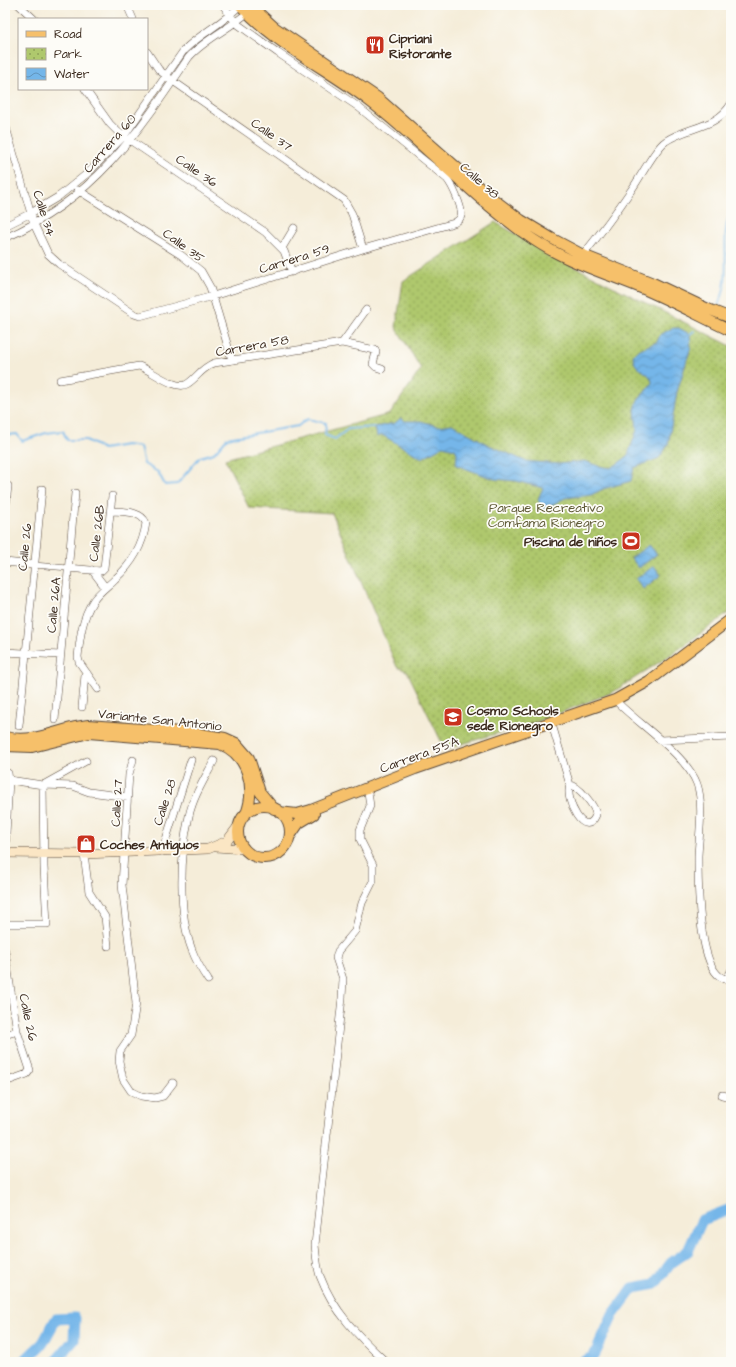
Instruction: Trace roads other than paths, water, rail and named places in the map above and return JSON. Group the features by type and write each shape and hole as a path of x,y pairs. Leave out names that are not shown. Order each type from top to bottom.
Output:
{"main road":[{"name":"Calle 38","path":"244,7 378,98 488,195 550,238 583,255 653,283 708,309 731,318"},
{"name":"Calle 38","path":"244,7 277,38 384,112 486,203 535,240 582,266 648,290 731,331"},
{"name":"Carrera 55A","path":"277,810 297,814 311,810 421,767 615,700 649,681 731,618"},
{"name":"Carrera 55A","path":"290,836 299,823 308,816 368,792 483,750 553,728 619,704 653,684 731,625"},
{"name":"Variante San Antonio","path":"5,737 25,740 76,726 88,725 194,733 225,738 236,743 250,758 260,792 277,810"},
{"name":"Variante San Antonio","path":"5,746 32,747 89,733 220,744 228,747 239,756 246,768 250,799 246,814"},
{"path":"215,847 227,841 246,814 259,807 277,810 287,820 290,836 284,849 271,858 256,858 244,849 239,840 239,825"},
{"path":"5,853 84,854 162,852 215,847 244,849"}],"street":[{"path":"19,5 33,18"},
{"path":"127,5 133,18"},
{"name":"Calle 38","path":"223,5 236,22 278,53 358,106 447,179 451,184 460,210 460,219"},
{"name":"Carrera 60","path":"5,226 31,214 73,186 124,136 184,50 193,41 244,7"},
{"name":"Carrera 60","path":"5,238 34,224 80,192 132,140 198,47 236,22 244,7"},
{"name":"Calle 37","path":"148,54 152,62 166,76 344,200 352,214 363,249"},
{"name":"Calle 36","path":"86,90 110,124 124,136 265,232 282,248 292,272"},
{"path":"583,255 664,141 686,131 709,124 724,115 731,104"},
{"name":"Calle 34","path":"5,124 34,224 48,254 59,264 117,301 134,314"},
{"name":"Calle 35","path":"73,186 80,192 181,255 204,275 213,296 232,360"},
{"name":"Carrera 59","path":"134,314 144,315 213,296 363,249 454,223 460,219"},
{"path":"282,248 294,228"},
{"path":"366,310 342,343 375,350 376,352 373,364 382,369"},
{"name":"Carrera 58","path":"60,380 139,366 148,369 174,384 184,386 188,384 204,367 232,360 342,343"},
{"path":"5,513 8,486"},
{"name":"Calle 26","path":"19,726 42,489"},
{"name":"Calle 26A","path":"55,720 75,493"},
{"name":"Calle 26B","path":"92,570 100,571 106,565 112,496"},
{"path":"98,688 79,662 78,657 83,621 94,600 105,587 122,572 133,558 138,550 146,523 143,517 139,514 110,511"},
{"path":"5,562 92,570 105,587"},
{"path":"5,652 60,656"},
{"path":"82,707 85,675 88,673"},
{"path":"619,704 660,740 688,768 697,783 700,821 698,858 701,927 709,959 718,975 729,980 731,971"},
{"path":"553,728 570,786 570,798 576,815 583,822 592,821 596,815 594,808 575,787 570,786"},
{"path":"660,740 731,737"},
{"name":"Calle 27","path":"133,760 128,774 128,798 122,885 136,1003 131,1035 120,1050 119,1061 123,1079 131,1091 141,1096 155,1098 163,1096 174,1083"},
{"name":"Calle 28","path":"162,852 191,760"},
{"path":"43,785 86,761"},
{"path":"208,980 192,951 184,918 182,901 184,851 189,815 199,789 214,761"},
{"path":"5,772 8,773 10,780 5,853"},
{"path":"10,780 43,785 73,786 89,792 128,798"},
{"path":"5,924 47,924 43,785"},
{"path":"368,792 370,806 360,830 360,839 373,865 374,881 362,902 356,931 338,950 336,958 343,979 342,998 315,1245 320,1275 337,1311 361,1338 386,1362"},
{"path":"84,854 89,892 105,917 108,946"},
{"name":"Calle 26","path":"5,955 17,1031 29,1063 30,1070 27,1074 5,1082"},
{"path":"5,1036 17,1031"},
{"path":"722,1095 731,1097"}],"water":[{"path":"672,328 679,328 690,334 691,347 677,392 668,445 659,458 634,468 631,481 603,489 591,495 565,498 542,510 538,499 543,488 516,481 494,479 456,465 457,453 455,449 443,446 422,458 382,435 377,437 375,427 395,423 401,418 405,421 421,421 438,426 452,424 487,444 525,461 559,464 584,461 611,468 627,457 637,430 635,410 637,402 652,383 649,376 636,365 633,355 640,349 657,342 660,335"},
{"path":"649,545 657,554 639,568 631,558"},
{"path":"654,566 661,575 643,589 636,579"}],"waterway":[{"path":"718,305 723,294 725,283 726,233 727,222 731,212"},
{"path":"690,334 694,331"},
{"path":"5,439 9,435 17,434 22,441 46,433 63,431 67,440 86,440 103,449 126,445 140,447 144,464 158,472 165,485 177,484 200,457 214,453 227,438 298,426 307,419 326,423 325,435 335,439 348,429 375,427"},
{"path":"583,1362 594,1356 613,1315 633,1288 655,1284 671,1263 688,1251 702,1220 731,1209"},
{"path":"23,1362 43,1343 56,1319 75,1318 74,1340 55,1362"}],"place":[{"name":"Cipriani Ristorante","path":"375,45"},
{"name":"Piscina de niños","path":"631,541"},
{"name":"Cosmo Schools sede Rionegro","path":"453,717"},
{"name":"Coches Antiguos","path":"86,844"}],"park label":[{"name":"Parque Recreativo Comfama Rionegro","path":"546,514"}]}
